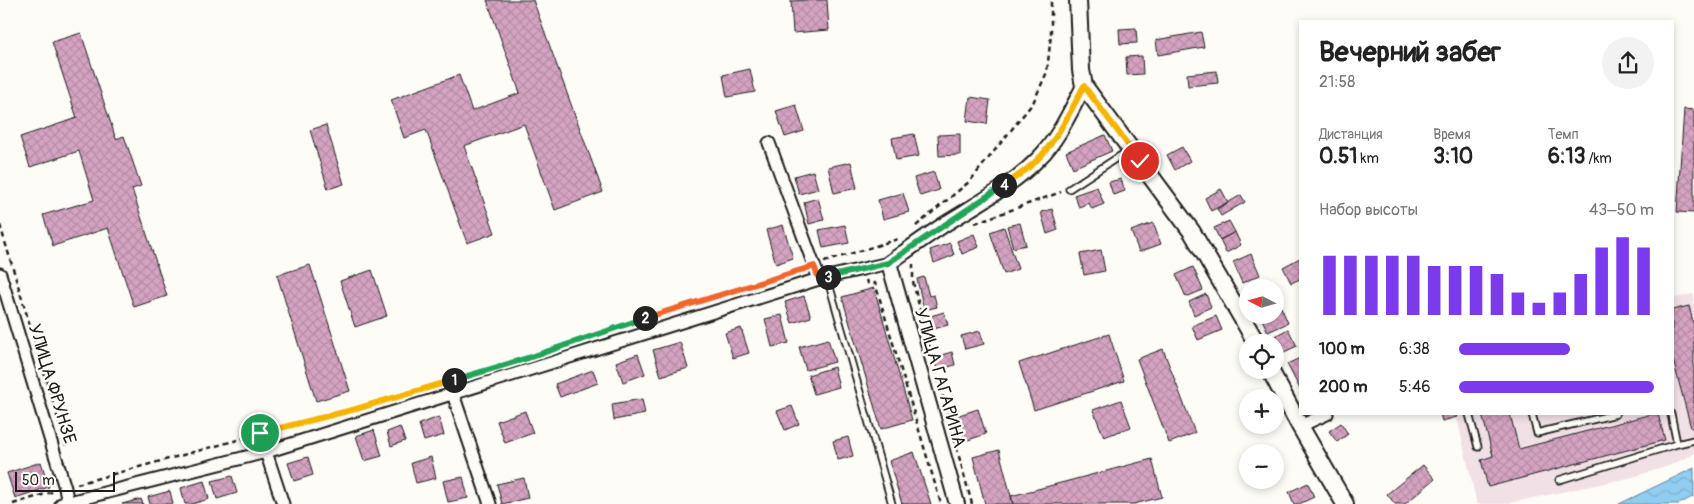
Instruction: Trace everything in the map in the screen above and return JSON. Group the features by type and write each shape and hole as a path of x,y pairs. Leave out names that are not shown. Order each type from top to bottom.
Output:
{"main road":[{"path":"1078,0 1081,70 1084,86 1192,232 1251,334"},
{"path":"1275,379 1345,504"}],"street":[{"path":"65,503 266,452 823,278 888,263 1023,172 1055,138 1084,86"},
{"path":"769,143 814,266 823,278"},
{"name":"УЛИЦА ГАГАРИНА","path":"888,263 957,504"},
{"name":"УЛИЦА ФРУНЗЕ","path":"0,274 65,488 65,503"},
{"path":"453,394 490,504"},
{"path":"1300,426 1325,415"},
{"path":"266,452 283,504"}],"lane":[{"path":"1069,190 1130,149"},
{"path":"823,278 892,504"},
{"path":"1469,415 1478,447"},
{"path":"1532,415 1537,433 1612,415"},
{"path":"1671,415 1677,444"},
{"path":"1558,480 1694,440"}],"path":[{"path":"910,231 970,181 1033,103 1047,72 1051,34 1051,0"},
{"path":"968,225 1069,190"},
{"path":"0,225 67,447"},
{"path":"607,331 902,238"},
{"path":"914,260 913,282 972,504"},
{"path":"862,269 867,283 875,283 941,504"},
{"path":"13,504 78,484 411,392"},
{"path":"78,484 83,497"}],"shaded area":[{"path":"1691,294 1694,295 1694,454 1669,466 1633,477 1505,504 1477,504 1456,415 1674,415 1674,299"}],"water":[{"path":"1694,468 1694,496 1679,504 1619,504"}],"building":[{"path":"487,0 533,0 603,192 555,210 524,124 464,146 495,233 467,243 426,130 404,138 391,100 459,75 472,111 520,93"},
{"path":"827,0 829,30 793,33 791,1"},
{"path":"1136,28 1137,43 1120,44 1119,29"},
{"path":"1201,32 1204,47 1158,55 1156,40"},
{"path":"81,33 116,139 124,136 141,186 132,189 167,296 134,307 108,228 53,246 43,215 94,200 79,151 30,167 20,137 77,118 52,42"},
{"path":"1142,56 1143,74 1127,75 1126,57"},
{"path":"750,69 755,92 727,97 723,75"},
{"path":"1217,71 1218,83 1188,86 1187,74"},
{"path":"970,97 990,100 987,124 967,121"},
{"path":"796,105 804,131 785,137 776,111"},
{"path":"1684,109 1694,110 1694,213 1677,212"},
{"path":"326,125 344,184 328,189 310,130"},
{"path":"914,134 919,156 896,160 892,138"},
{"path":"960,134 960,155 939,156 938,135"},
{"path":"1105,135 1112,151 1073,168 1066,152"},
{"path":"1182,147 1190,161 1175,170 1167,155"},
{"path":"851,162 857,188 834,193 828,167"},
{"path":"813,171 818,189 799,194 794,176"},
{"path":"934,172 939,190 920,196 914,178"},
{"path":"1121,179 1125,191 1113,195 1109,182"},
{"path":"1097,187 1104,204 1092,209 1089,203 1079,207 1074,195"},
{"path":"1221,189 1228,202 1211,211 1205,198"},
{"path":"903,193 909,212 883,219 878,200"},
{"path":"1241,195 1245,202 1221,216 1217,209"},
{"path":"818,198 824,220 809,224 804,202"},
{"path":"1052,209 1058,230 1047,234 1041,212"},
{"path":"1229,221 1235,232 1220,240 1214,228"},
{"path":"1020,223 1026,245 1013,248 1007,226"},
{"path":"1153,223 1161,244 1139,252 1131,231"},
{"path":"783,225 793,258 776,264 766,230"},
{"path":"845,225 849,243 823,248 819,230"},
{"path":"1004,227 1018,269 1004,274 990,232"},
{"path":"1235,232 1241,245 1226,253 1220,240"},
{"path":"974,234 979,247 962,254 957,241"},
{"path":"950,243 954,255 934,263 930,250"},
{"path":"1101,250 1105,271 1084,275 1080,254"},
{"path":"1251,254 1260,275 1251,279 1240,279 1233,262"},
{"path":"1299,259 1299,279 1291,283 1283,267"},
{"path":"310,265 350,391 316,401 277,275"},
{"path":"1193,267 1203,290 1186,297 1176,275"},
{"path":"372,270 387,316 355,327 340,281"},
{"path":"924,277 929,296 934,295 937,307 924,310 917,279"},
{"path":"874,288 912,420 881,429 842,297"},
{"path":"1206,294 1211,307 1194,315 1189,302"},
{"path":"804,296 811,317 792,323 785,302"},
{"path":"1689,306 1694,326 1694,427 1691,428 1674,364 1674,310"},
{"path":"944,312 948,325 930,330 927,317"},
{"path":"1284,314 1288,323 1268,332 1264,324 1284,324"},
{"path":"782,315 789,343 772,347 765,319"},
{"path":"1216,316 1222,330 1198,340 1192,326"},
{"path":"741,328 749,353 733,358 725,333"},
{"path":"1288,329 1297,346 1284,352 1284,334 1279,334"},
{"path":"980,331 984,344 965,349 961,336"},
{"path":"1109,334 1124,381 1034,410 1019,363"},
{"path":"828,339 835,362 806,370 799,347"},
{"path":"680,342 688,368 661,376 653,350"},
{"path":"1163,349 1195,433 1169,443 1137,359"},
{"path":"952,352 955,365 937,370 934,357"},
{"path":"638,354 645,374 623,382 616,362"},
{"path":"1299,358 1299,387 1287,364"},
{"path":"834,367 839,387 814,394 808,375"},
{"path":"593,370 598,383 560,397 555,384"},
{"path":"642,399 645,414 614,420 612,404"},
{"path":"1121,400 1131,427 1104,437 1093,410"},
{"path":"792,406 799,424 785,430 777,411"},
{"path":"978,409 986,434 965,441 956,416"},
{"path":"525,411 533,433 505,443 497,421"},
{"path":"1440,415 1456,415 1457,417 1442,421"},
{"path":"1482,415 1510,415 1519,449 1648,415 1658,415 1665,440 1488,487 1481,460 1493,456"},
{"path":"439,417 444,435 424,441 419,424"},
{"path":"1341,423 1348,434 1337,442 1329,431"},
{"path":"400,427 405,441 391,446 387,432"},
{"path":"374,430 382,456 364,461 356,436"},
{"path":"848,437 853,456 838,460 833,441"},
{"path":"999,450 1013,504 985,504 973,457"},
{"path":"914,452 931,504 902,504 889,461"},
{"path":"308,457 313,475 294,481 288,463"},
{"path":"431,457 436,478 416,483 411,463"},
{"path":"1152,459 1162,497 1134,504 1013,504 1011,496"},
{"path":"41,462 49,487 15,498 7,473"},
{"path":"1423,465 1435,479 1405,504 1395,504 1387,494"},
{"path":"232,476 237,493 217,499 212,481"},
{"path":"463,477 468,498 448,502 443,481"},
{"path":"524,478 528,498 502,504 497,484"},
{"path":"204,481 209,499 185,504 181,488"},
{"path":"1308,483 1314,497 1299,504 1294,504 1289,492"},
{"path":"170,491 173,504 150,504 148,497"},
{"path":"141,499 143,504 122,504"}],"route":[{"path":"260,433 356,409 528,358 643,319 814,266 819,279 888,263 1023,172 1040,157 1055,138 1084,86 1090,97 1140,161"}]}
